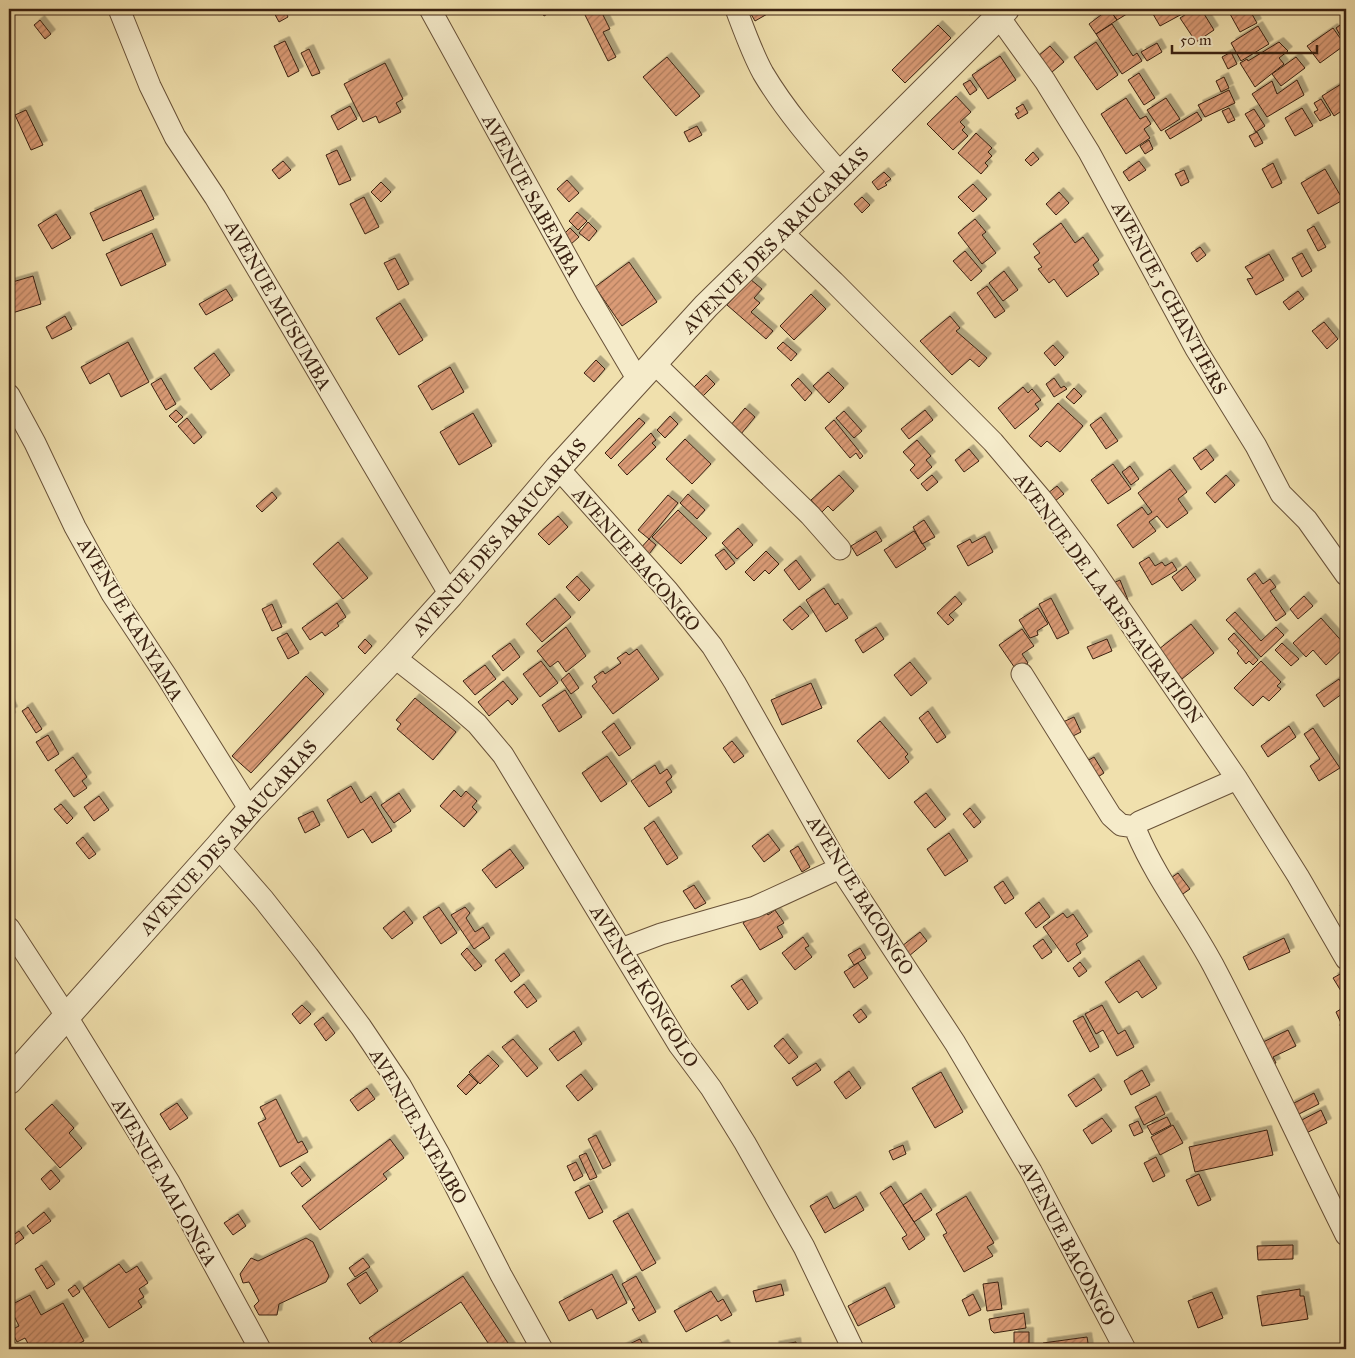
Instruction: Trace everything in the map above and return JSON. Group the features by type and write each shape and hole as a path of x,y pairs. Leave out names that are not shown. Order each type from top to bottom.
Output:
{"street":[{"name":"AVENUE MUSUMBA","path":"119,9 150,86 175,137 215,197 450,595"},
{"name":"AVENUE SABEMBA","path":"430,9 577,276 646,371 810,515 840,549"},
{"path":"736,9 752,48 774,89 805,132 842,174"},
{"name":"AVENUE DES ARAUCARIAS","path":"9,1081 250,810 450,595 558,468 706,306 842,174 1002,13"},
{"name":"AVENUE 5 CHANTIERS","path":"1002,13 1089,152 1196,349 1256,446 1281,494 1307,520 1343,563"},
{"name":"AVENUE DE LA RESTAURATION","path":"782,232 993,442 1043,501 1084,556 1238,779 1346,958"},
{"name":"AVENUE KANYAMA","path":"9,395 36,443 75,527 112,594 167,677 250,810"},
{"name":"AVENUE BACONGO","path":"558,468 668,591 712,646 840,868 954,1043 1032,1171 1125,1349"},
{"name":"AVENUE KONGOLO","path":"394,657 471,719 503,754 679,1045 711,1088 745,1143 804,1247 853,1349"},
{"path":"1022,674 1111,816 1121,825 1136,827"},
{"path":"1238,779 1146,818 1137,823 1136,827 1139,838 1162,882 1211,962 1346,1235"},
{"name":"AVENUE NYEMBO","path":"218,847 264,900 308,956 361,1027 400,1085 440,1156 542,1349"},
{"path":"621,949 661,934 755,907 840,868"},
{"name":"AVENUE MALONGA","path":"9,928 67,1017 169,1182 260,1349"}],"building":[{"path":"272,9 284,9 288,17 279,22"},
{"path":"540,9 556,9 544,16"},
{"path":"582,9 600,9 610,29 603,32 616,57 608,61"},
{"path":"748,9 767,9 769,13 755,21"},
{"path":"963,9 976,9 970,15"},
{"path":"1109,9 1135,9 1117,20"},
{"path":"1109,9 1117,20 1096,34 1089,24"},
{"path":"1150,9 1182,9 1184,13 1160,26"},
{"path":"1194,9 1201,9 1214,30 1196,42 1180,18"},
{"path":"1239,9 1249,9 1257,23 1240,32 1230,14"},
{"path":"40,20 51,34 45,39 34,25"},
{"path":"1344,22 1346,31 1340,35 1336,28"},
{"path":"1112,24 1133,56 1137,53 1142,61 1122,74 1096,34"},
{"path":"938,25 951,38 905,83 892,70"},
{"path":"1258,26 1269,44 1241,61 1231,43"},
{"path":"1333,28 1345,45 1320,63 1307,46"},
{"path":"285,41 299,71 288,77 274,46"},
{"path":"1096,42 1118,75 1097,90 1074,57"},
{"path":"1279,42 1288,51 1279,58 1284,64 1255,87 1240,63 1247,59 1248,61"},
{"path":"1157,43 1162,52 1147,61 1141,52"},
{"path":"1050,46 1064,62 1046,77 1032,61"},
{"path":"309,49 320,73 312,76 301,53"},
{"path":"1231,52 1237,64 1228,69 1222,57"},
{"path":"1000,56 1016,80 988,99 972,75"},
{"path":"667,57 700,96 676,116 643,77"},
{"path":"1296,57 1305,68 1281,86 1272,74"},
{"path":"385,63 403,99 396,103 401,112 379,123 376,116 363,122 344,84"},
{"path":"1139,73 1155,98 1144,105 1128,80"},
{"path":"1224,77 1229,88 1221,92 1216,81"},
{"path":"970,80 977,90 970,95 963,84"},
{"path":"1297,80 1304,95 1267,117 1252,94 1272,81 1277,94"},
{"path":"1346,81 1346,108 1334,116 1322,96"},
{"path":"1229,90 1235,103 1205,117 1198,105"},
{"path":"956,96 971,112 960,122 965,127 962,130 968,136 953,150 927,124"},
{"path":"1126,98 1140,119 1146,116 1151,124 1144,129 1150,138 1126,154 1101,114"},
{"path":"1166,98 1180,119 1161,131 1147,110"},
{"path":"1321,99 1331,115 1320,121 1314,112 1318,110 1314,103"},
{"path":"1023,104 1028,113 1018,119 1015,114 1019,112 1016,108"},
{"path":"350,106 357,119 338,130 331,116"},
{"path":"1229,108 1235,120 1228,123 1222,111"},
{"path":"1302,108 1313,126 1295,136 1285,118"},
{"path":"1254,109 1265,126 1256,132 1245,114"},
{"path":"26,110 43,145 31,150 15,115"},
{"path":"1197,112 1202,120 1170,139 1165,131"},
{"path":"697,126 702,135 689,142 684,132"},
{"path":"1257,132 1263,143 1255,147 1249,136"},
{"path":"976,133 992,148 988,152 992,156 985,163 988,166 981,174 958,153"},
{"path":"1149,140 1153,149 1145,154 1140,146"},
{"path":"337,150 351,180 339,185 326,155"},
{"path":"1033,152 1039,159 1031,166 1025,160"},
{"path":"283,161 291,170 279,179 272,170"},
{"path":"1139,161 1146,170 1129,181 1123,172"},
{"path":"1273,163 1282,183 1272,188 1262,169"},
{"path":"1325,169 1343,200 1318,214 1301,183"},
{"path":"1184,170 1189,182 1181,186 1175,174"},
{"path":"884,172 891,179 885,183 887,185 878,190 872,182"},
{"path":"567,180 579,193 569,202 557,189"},
{"path":"381,182 391,192 381,202 371,192"},
{"path":"973,184 987,199 973,212 958,197"},
{"path":"141,190 154,219 103,241 90,213"},
{"path":"1059,192 1069,203 1056,215 1046,204"},
{"path":"364,197 379,227 365,234 350,204"},
{"path":"862,197 870,205 862,213 854,204"},
{"path":"577,212 587,221 578,230 569,221"},
{"path":"56,214 71,238 52,249 38,225"},
{"path":"975,219 986,232 982,235 996,253 982,264 958,233"},
{"path":"588,222 597,231 589,241 579,233"},
{"path":"1061,223 1075,243 1083,237 1099,260 1093,265 1099,274 1067,297 1054,279 1049,283 1038,269 1042,267 1034,257 1040,253 1033,244"},
{"path":"1314,226 1326,247 1318,251 1307,230"},
{"path":"570,228 579,237 570,245 562,236"},
{"path":"152,233 166,265 121,286 106,254"},
{"path":"1200,247 1206,255 1197,262 1191,253"},
{"path":"965,251 982,271 971,281 953,261"},
{"path":"1302,253 1312,271 1302,277 1292,258"},
{"path":"1269,254 1284,280 1256,295 1247,279 1253,278 1245,267"},
{"path":"395,258 409,284 398,290 384,263"},
{"path":"629,262 657,302 622,326 595,287"},
{"path":"1004,271 1018,290 1003,301 989,283"},
{"path":"33,276 41,304 9,314 9,283"},
{"path":"750,279 762,289 754,298 760,303 751,312 773,331 766,339 727,305"},
{"path":"987,286 1005,311 995,318 977,293"},
{"path":"226,289 233,300 206,315 199,304"},
{"path":"1298,291 1304,299 1289,310 1283,302"},
{"path":"811,294 826,309 794,340 780,326"},
{"path":"400,303 423,340 399,355 376,318"},
{"path":"65,316 72,329 52,339 46,327"},
{"path":"950,316 960,328 956,331 987,358 979,367 970,359 952,375 920,341"},
{"path":"1324,322 1338,339 1327,349 1312,331"},
{"path":"128,342 149,382 121,397 109,373 90,384 81,367"},
{"path":"783,342 797,354 791,361 777,348"},
{"path":"1053,345 1064,357 1055,366 1044,353"},
{"path":"214,353 230,375 211,390 194,368"},
{"path":"596,360 605,369 594,382 584,373"},
{"path":"450,367 464,392 432,410 418,386"},
{"path":"828,372 844,388 829,403 813,386"},
{"path":"706,375 715,384 700,399 691,390"},
{"path":"161,378 176,404 166,410 151,384"},
{"path":"798,378 812,393 805,401 791,385"},
{"path":"1054,378 1061,388 1064,386 1067,389 1054,397 1046,384"},
{"path":"1023,387 1028,393 1032,389 1041,400 1035,404 1039,409 1015,429 998,408"},
{"path":"1074,388 1082,396 1074,404 1066,397"},
{"path":"1058,403 1083,426 1060,452 1047,441 1041,447 1029,436"},
{"path":"745,408 755,417 741,434 730,426"},
{"path":"176,410 183,417 176,423 169,416"},
{"path":"925,410 933,420 909,439 901,429"},
{"path":"844,411 862,431 854,438 836,418"},
{"path":"473,413 492,446 459,465 440,432"},
{"path":"670,416 678,424 665,438 657,430"},
{"path":"1101,417 1118,441 1106,449 1090,425"},
{"path":"187,418 202,437 194,444 178,426"},
{"path":"639,418 645,423 611,459 605,453"},
{"path":"834,420 863,456 860,459 856,453 850,458 825,428"},
{"path":"651,433 656,440 652,443 656,447 627,475 618,465"},
{"path":"685,439 711,464 692,484 666,459"},
{"path":"917,440 931,456 926,460 932,467 918,479 910,470 915,465 903,452"},
{"path":"969,449 979,461 964,472 955,460"},
{"path":"1206,449 1214,460 1201,470 1193,458"},
{"path":"1113,464 1131,489 1108,504 1091,480"},
{"path":"1130,466 1139,479 1131,485 1122,472"},
{"path":"1170,469 1187,492 1178,499 1188,513 1167,528 1157,516 1149,522 1156,531 1133,548 1117,525 1142,507 1148,515 1152,512 1138,493"},
{"path":"839,475 854,491 833,511 828,506 822,512 811,500"},
{"path":"932,475 938,482 927,491 921,484"},
{"path":"1226,475 1235,485 1215,503 1206,493"},
{"path":"1057,486 1064,494 1055,501 1048,493"},
{"path":"272,492 277,498 262,512 256,506"},
{"path":"688,494 705,510 697,519 680,503"},
{"path":"668,495 678,503 649,539 638,530"},
{"path":"678,510 707,538 681,564 652,537"},
{"path":"558,516 568,527 549,545 538,534"},
{"path":"924,520 935,537 922,544 913,527"},
{"path":"738,528 753,545 737,559 722,543"},
{"path":"876,531 882,541 857,556 851,546"},
{"path":"914,531 926,549 896,568 884,550"},
{"path":"985,536 993,552 968,566 957,546 970,539 972,543"},
{"path":"649,539 656,545 646,558 638,551"},
{"path":"338,542 368,578 343,599 313,564"},
{"path":"724,549 735,563 726,570 715,555"},
{"path":"766,551 779,564 769,574 765,570 754,581 745,572"},
{"path":"1149,557 1155,566 1162,562 1165,566 1172,562 1177,570 1152,585 1139,563"},
{"path":"796,560 811,580 799,590 784,570"},
{"path":"1186,566 1196,580 1182,591 1172,577"},
{"path":"1255,573 1263,584 1270,579 1276,587 1270,591 1286,614 1276,621 1247,579"},
{"path":"577,576 590,590 579,601 566,587"},
{"path":"1120,580 1128,600 1119,603 1111,584"},
{"path":"824,588 835,605 838,603 848,618 826,632 806,600"},
{"path":"955,596 962,604 949,615 954,620 948,625 937,613"},
{"path":"1304,596 1313,606 1298,619 1290,609"},
{"path":"555,598 571,617 542,642 526,624"},
{"path":"1051,598 1069,633 1057,639 1039,604"},
{"path":"337,603 346,617 337,623 339,626 325,636 322,632 310,640 302,628"},
{"path":"272,604 282,627 272,631 262,609"},
{"path":"800,606 809,616 792,630 783,620"},
{"path":"1038,608 1048,624 1037,631 1038,635 1030,638 1019,620"},
{"path":"1235,612 1261,641 1276,627 1284,635 1261,657 1226,620"},
{"path":"1321,618 1346,646 1326,665 1313,650 1306,657 1293,643"},
{"path":"1191,624 1214,653 1182,679 1159,649"},
{"path":"566,627 586,656 566,672 558,661 550,667 537,651"},
{"path":"876,627 884,639 863,653 855,640"},
{"path":"1022,629 1034,646 1022,654 1028,663 1017,671 999,645"},
{"path":"287,633 299,653 288,659 277,638"},
{"path":"1234,633 1258,660 1253,665 1249,661 1246,664 1237,653 1239,651 1228,639"},
{"path":"365,639 372,646 365,654 358,647"},
{"path":"1107,639 1112,651 1093,659 1087,647"},
{"path":"510,643 520,657 503,671 492,656"},
{"path":"1282,643 1299,659 1291,666 1275,650"},
{"path":"637,649 659,679 613,714 592,686 597,682 594,677 603,671 605,674 621,663 617,658 626,652 629,655"},
{"path":"541,661 558,683 540,697 523,674"},
{"path":"1261,661 1281,682 1277,686 1281,689 1269,701 1263,696 1253,706 1234,688"},
{"path":"910,662 927,683 911,696 894,675"},
{"path":"485,665 496,679 475,695 463,681"},
{"path":"569,673 579,688 571,694 561,680"},
{"path":"306,676 324,694 251,773 232,756"},
{"path":"1339,679 1346,691 1324,707 1316,695"},
{"path":"503,681 518,699 512,705 508,700 489,716 478,702"},
{"path":"811,683 822,708 782,725 771,700"},
{"path":"565,690 582,717 559,732 542,705"},
{"path":"415,698 456,732 433,760 397,729 401,724 396,720"},
{"path":"9,702 13,711 9,713"},
{"path":"28,707 42,729 36,733 22,711"},
{"path":"928,711 946,737 937,743 919,718"},
{"path":"1074,717 1081,732 1071,737 1063,722"},
{"path":"880,721 908,754 905,757 909,762 889,779 857,741"},
{"path":"614,723 631,748 619,756 602,732"},
{"path":"1289,726 1296,737 1268,757 1261,746"},
{"path":"1313,728 1340,768 1319,781 1310,766 1320,759 1304,734"},
{"path":"48,735 59,754 48,761 36,742"},
{"path":"732,741 744,756 734,763 723,748"},
{"path":"607,756 627,784 601,802 582,773"},
{"path":"73,757 87,777 82,781 87,788 74,797 55,770"},
{"path":"1094,757 1104,773 1092,781 1082,764"},
{"path":"655,765 660,774 667,769 672,777 666,782 672,792 649,807 631,781"},
{"path":"351,786 361,803 371,796 392,831 372,843 363,829 348,838 327,800"},
{"path":"454,790 461,797 466,791 477,801 472,807 477,812 464,827 440,806"},
{"path":"399,793 411,811 394,823 381,805"},
{"path":"926,793 946,819 935,828 914,802"},
{"path":"99,796 109,810 94,821 84,807"},
{"path":"61,804 73,818 67,824 54,809"},
{"path":"970,808 981,822 974,828 963,814"},
{"path":"313,811 320,825 305,833 298,818"},
{"path":"654,821 678,858 667,865 644,828"},
{"path":"949,833 968,861 945,876 927,849"},
{"path":"768,834 780,850 764,862 752,846"},
{"path":"83,837 96,854 89,859 76,843"},
{"path":"798,846 810,867 802,872 790,851"},
{"path":"510,849 524,868 496,888 482,870"},
{"path":"1178,873 1190,889 1180,896 1168,880"},
{"path":"1003,881 1014,898 1005,904 994,887"},
{"path":"694,885 706,903 695,909 683,891"},
{"path":"1346,901 1346,914 1340,905"},
{"path":"1039,902 1050,917 1036,928 1025,913"},
{"path":"439,907 457,933 441,944 423,917"},
{"path":"465,907 470,913 466,918 475,932 483,927 490,938 474,949 451,915"},
{"path":"764,909 768,915 775,910 784,923 777,927 783,937 760,950 743,923"},
{"path":"404,911 413,923 392,939 383,928"},
{"path":"1063,913 1067,918 1073,914 1088,936 1076,944 1081,953 1068,962 1043,927"},
{"path":"920,932 927,941 909,956 902,946"},
{"path":"803,937 809,946 805,948 812,957 795,970 782,953"},
{"path":"1284,938 1290,952 1249,970 1243,957"},
{"path":"1043,939 1052,952 1042,959 1033,946"},
{"path":"467,948 482,966 475,971 461,954"},
{"path":"860,948 866,958 854,965 848,955"},
{"path":"504,953 520,975 511,982 495,960"},
{"path":"1139,960 1157,988 1142,998 1137,991 1119,1003 1105,982"},
{"path":"1080,962 1087,971 1079,977 1073,968"},
{"path":"858,963 868,978 854,988 844,972"},
{"path":"1342,973 1346,980 1346,994 1344,996 1333,978"},
{"path":"742,979 758,1003 748,1010 731,986"},
{"path":"524,984 537,1001 527,1008 514,992"},
{"path":"302,1005 311,1014 300,1024 292,1014"},
{"path":"1102,1005 1118,1034 1125,1030 1134,1047 1117,1056 1103,1030 1096,1034 1085,1014"},
{"path":"1346,1006 1346,1038 1336,1012"},
{"path":"861,1009 867,1017 859,1023 853,1015"},
{"path":"1083,1016 1099,1047 1090,1052 1073,1021"},
{"path":"323,1017 335,1033 326,1041 314,1024"},
{"path":"1288,1030 1296,1046 1273,1057 1276,1063 1267,1067 1257,1045"},
{"path":"574,1031 582,1044 558,1061 549,1049"},
{"path":"783,1038 798,1057 789,1064 774,1046"},
{"path":"513,1039 538,1068 527,1077 502,1047"},
{"path":"488,1055 499,1066 480,1084 469,1072"},
{"path":"816,1063 821,1070 797,1086 792,1078"},
{"path":"1142,1070 1150,1085 1131,1095 1124,1081"},
{"path":"849,1071 861,1088 846,1099 834,1082"},
{"path":"941,1072 963,1112 935,1128 912,1088"},
{"path":"469,1074 478,1083 466,1095 457,1086"},
{"path":"581,1074 593,1089 578,1101 566,1086"},
{"path":"1094,1078 1102,1090 1076,1107 1068,1095"},
{"path":"367,1088 375,1099 358,1111 350,1100"},
{"path":"1314,1093 1319,1104 1295,1116 1290,1105"},
{"path":"1156,1096 1165,1114 1144,1125 1135,1107"},
{"path":"276,1099 298,1143 302,1141 308,1152 280,1167 258,1123 266,1119 260,1107"},
{"path":"177,1103 188,1118 170,1130 160,1114"},
{"path":"52,1104 74,1128 69,1133 82,1148 60,1168 25,1129"},
{"path":"1321,1110 1327,1123 1302,1135 1296,1123"},
{"path":"1167,1117 1171,1125 1152,1135 1147,1126"},
{"path":"1102,1118 1112,1131 1092,1144 1083,1130"},
{"path":"1138,1121 1143,1132 1134,1136 1129,1125"},
{"path":"1173,1125 1183,1143 1160,1155 1151,1137"},
{"path":"1267,1130 1273,1155 1195,1172 1189,1147"},
{"path":"596,1135 611,1165 603,1169 588,1139"},
{"path":"390,1139 404,1158 383,1174 387,1179 320,1230 302,1206"},
{"path":"903,1145 906,1154 893,1160 889,1151"},
{"path":"586,1153 597,1177 590,1180 579,1156"},
{"path":"1156,1157 1165,1176 1153,1182 1144,1163"},
{"path":"576,1162 583,1176 574,1181 567,1166"},
{"path":"300,1166 311,1180 302,1187 291,1173"},
{"path":"51,1170 60,1181 50,1190 41,1179"},
{"path":"1199,1174 1211,1200 1198,1206 1186,1180"},
{"path":"589,1185 603,1212 589,1219 575,1192"},
{"path":"891,1186 925,1239 909,1250 902,1238 907,1235 880,1193"},
{"path":"921,1193 932,1210 914,1222 903,1205"},
{"path":"827,1196 834,1209 856,1196 864,1210 825,1233 810,1206"},
{"path":"966,1196 994,1243 987,1247 993,1256 964,1272 943,1235 947,1233 936,1214"},
{"path":"44,1212 51,1221 33,1234 27,1226"},
{"path":"628,1213 656,1263 642,1271 613,1221"},
{"path":"238,1214 246,1226 233,1235 224,1223"},
{"path":"19,1231 24,1238 10,1248 9,1238"},
{"path":"306,1238 313,1242 329,1276 326,1282 279,1304 277,1315 259,1315 254,1306 259,1301 249,1282 243,1283 240,1274 251,1258 258,1261"},
{"path":"1293,1245 1293,1259 1258,1260 1257,1246"},
{"path":"363,1258 370,1267 355,1277 349,1268"},
{"path":"119,1264 126,1273 137,1266 148,1283 139,1289 144,1297 138,1301 142,1307 109,1328 83,1288"},
{"path":"42,1265 55,1284 47,1289 35,1269"},
{"path":"366,1272 378,1291 360,1304 347,1284"},
{"path":"612,1274 627,1303 597,1319 592,1309 569,1321 559,1302"},
{"path":"463,1276 512,1349 492,1349 461,1302 390,1349 377,1349 369,1338"},
{"path":"636,1276 656,1312 639,1321 632,1309 635,1308 622,1284"},
{"path":"998,1282 1002,1309 987,1311 983,1284"},
{"path":"781,1284 784,1295 756,1302 753,1291"},
{"path":"75,1285 80,1292 73,1297 68,1290"},
{"path":"885,1287 895,1307 858,1326 848,1306"},
{"path":"1300,1289 1300,1296 1304,1296 1308,1319 1262,1326 1257,1296"},
{"path":"711,1291 718,1302 723,1299 732,1315 721,1321 717,1315 686,1332 674,1311"},
{"path":"1212,1292 1223,1318 1198,1328 1188,1301"},
{"path":"973,1294 981,1310 969,1316 962,1300"},
{"path":"30,1295 41,1315 63,1303 84,1341 68,1349 31,1349 25,1338 17,1342 11,1330 19,1326 9,1306"},
{"path":"1024,1313 1026,1328 994,1333 991,1330 989,1319"},
{"path":"1014,1332 1029,1332 1029,1349 1014,1349"},
{"path":"1087,1337 1089,1349 1043,1349 1043,1343"},
{"path":"640,1339 645,1349 619,1349"},
{"path":"796,1342 797,1349 775,1349 774,1346"},
{"path":"724,1344 727,1349 713,1349"}]}
